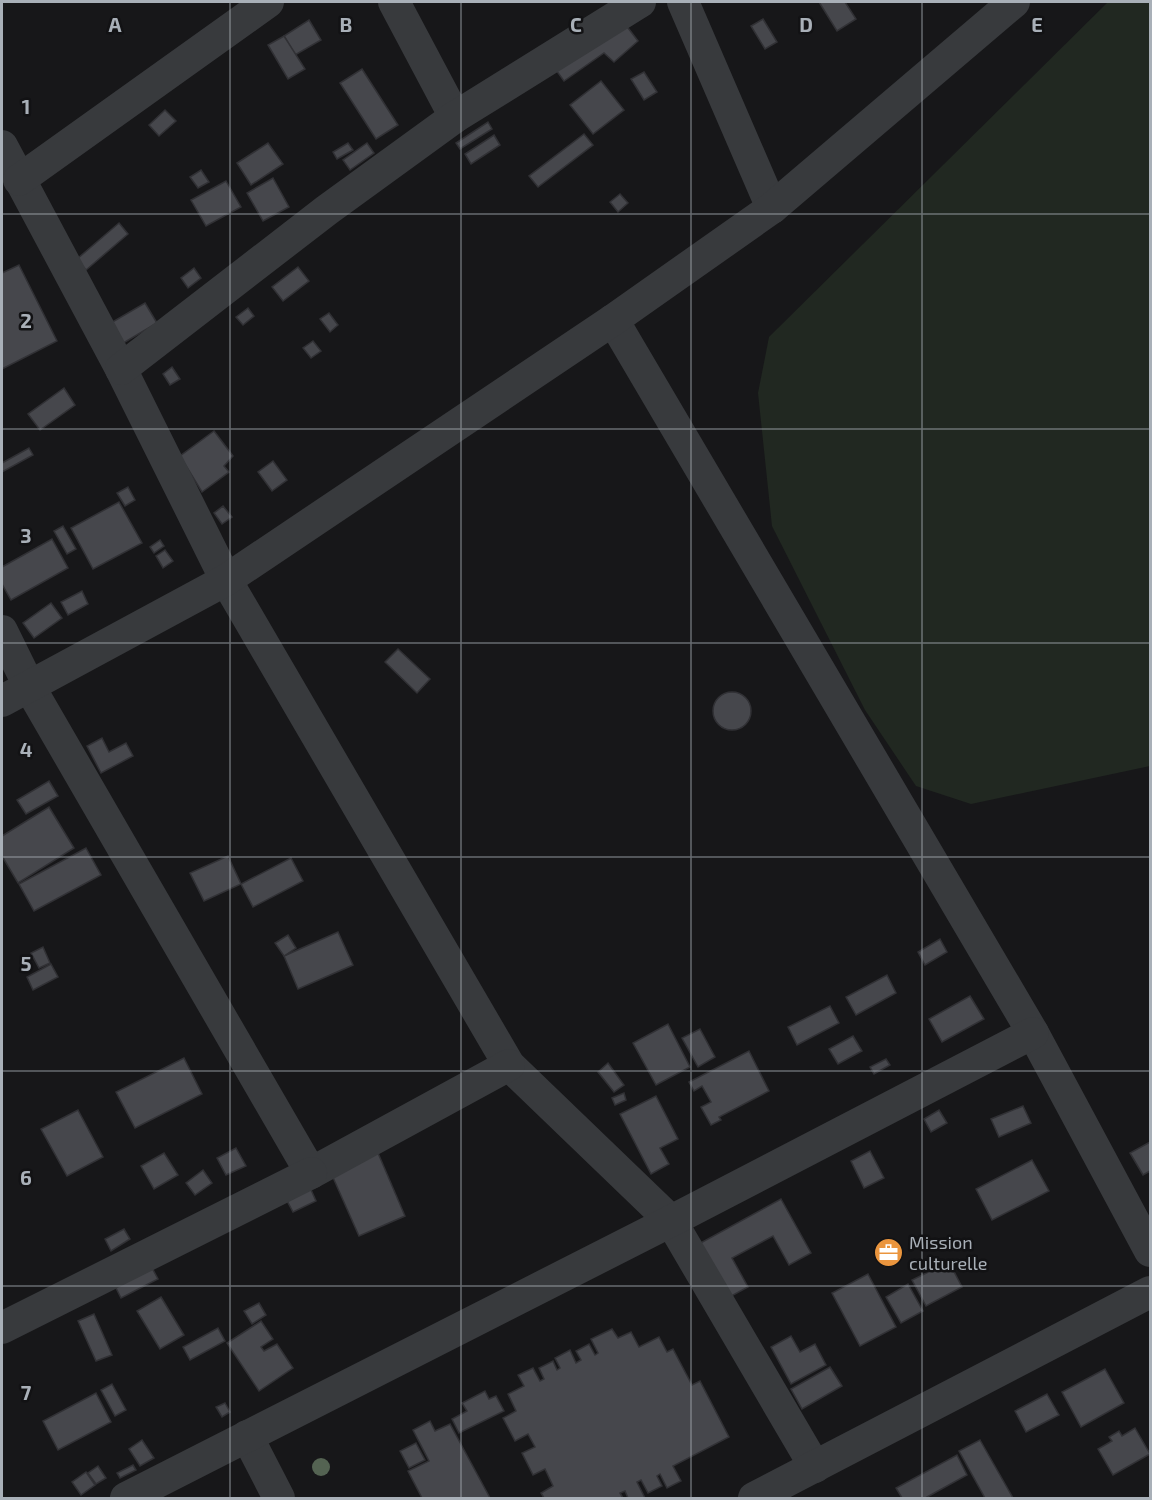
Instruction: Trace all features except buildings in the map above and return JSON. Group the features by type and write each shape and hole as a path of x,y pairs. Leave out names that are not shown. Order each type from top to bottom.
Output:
{"street":[{"path":"20,180 268,2"},
{"path":"394,2 455,117"},
{"path":"121,369 327,210 455,117 640,2"},
{"path":"683,2 772,208"},
{"path":"2,701 226,580 613,320 772,208 1014,2"},
{"path":"2,146 121,369 226,580 508,1065 670,1221 816,1467"},
{"path":"613,320 1033,1033 1150,1251"},
{"path":"2,631 29,686 311,1173"},
{"path":"126,1498 1033,1033"},
{"path":"2,1328 311,1173 508,1065"},
{"path":"754,1498 1150,1292"},
{"path":"247,1436 279,1498"}],"shaded area":[{"path":"1108,2 1150,2 1150,766 971,804 916,786 865,710 772,526 758,393 769,337"}],"place":[{"name":"Mission culturelle","path":"888,1252"}]}
